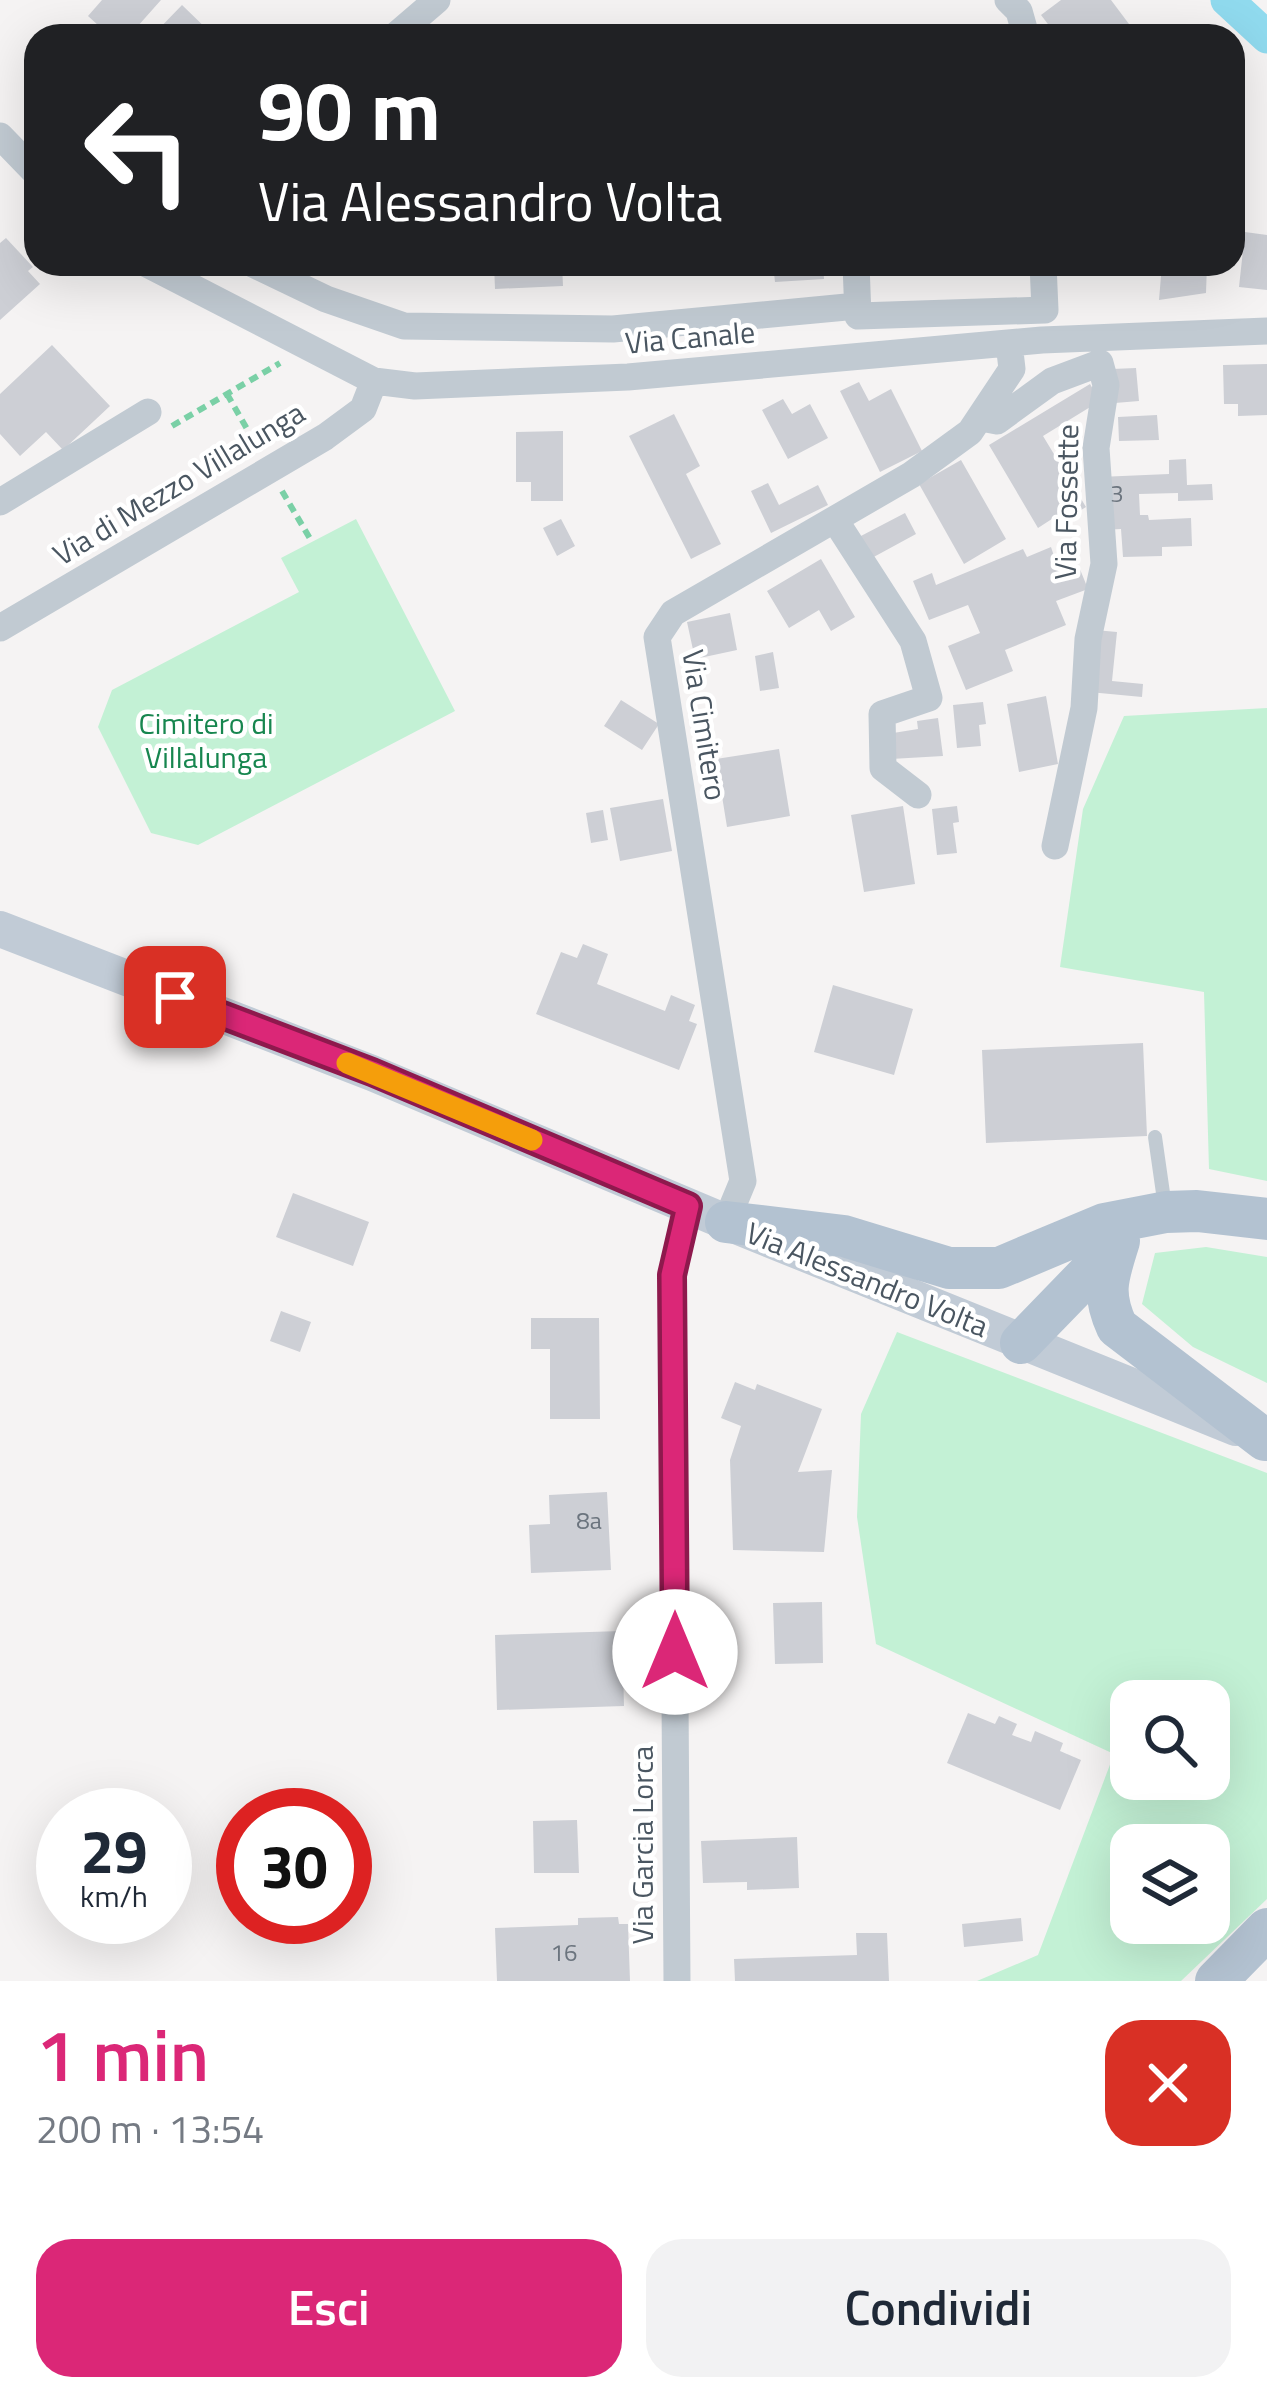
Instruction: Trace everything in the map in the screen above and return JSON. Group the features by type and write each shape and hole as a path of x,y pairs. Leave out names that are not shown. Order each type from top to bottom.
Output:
{"main road":[{"name":"Via Alessandro Volta","path":"0,929 372,1072 707,1214 1266,1440"},
{"path":"707,1214 844,1236 949,1268 999,1268 1104,1224 1166,1212 1229,1213 1267,1220"},
{"path":"1021,1343 1119,1241 1166,1212"},
{"path":"1021,1343 1031,1295 1046,1269 1074,1240"},
{"path":"1119,1241 1106,1303 1117,1327 1266,1440"},
{"path":"1216,1981 1267,1929"},
{"path":"1252,1981 1267,1948"}],"street":[{"path":"407,24 429,2"},
{"path":"0,136 24,160"},
{"name":"Via Canale","path":"170,276 374,381 415,386 628,377 1042,340 1267,331"},
{"name":"Via Canale","path":"278,276 326,299 404,326 614,329 857,306"},
{"path":"856,276 858,316 1045,310"},
{"path":"1042,340 1044,276"},
{"path":"891,315 893,352"},
{"name":"Via Cimitero","path":"707,1214 742,1181 657,637 673,613 911,475 970,432 1012,369 1009,343"},
{"name":"Via Fossette","path":"981,418 997,421 1052,381 1100,363 1106,385 1096,448 1104,564 1088,639 1084,708 1055,846"},
{"name":"Via di Mezzo Villalunga","path":"0,628 325,437 363,410 374,381"},
{"path":"0,502 148,412"},
{"path":"835,520 913,641 929,698 882,714 883,767 917,795"},
{"name":"Via Garcia Lorca","path":"677,1981 672,1275 707,1214"}],"lane":[{"path":"1155,1137 1166,1212"}],"green space":[{"name":"Cimitero di Villalunga","path":"356,519 455,711 198,845 151,833 98,727 112,690 299,592 281,558"},
{"path":"1267,708 1267,1181 1209,1169 1204,992 1060,967 1083,809 1124,716"},
{"path":"1206,1247 1267,1257 1267,1383 1193,1347 1142,1304 1155,1253"},
{"path":"897,1332 1267,1473 1267,1899 1230,1934 1230,1824 1110,1824 1110,1944 1220,1944 1181,1981 977,1981 1038,1955 1110,1765 1110,1800 1230,1800 1230,1680 1110,1680 1110,1752 876,1644 857,1517 861,1414"}],"building":[{"path":"102,0 161,0 140,24 97,24 88,16"},
{"path":"1061,0 1111,0 1129,24 1048,24 1041,15"},
{"path":"182,5 202,24 164,24"},
{"path":"1245,232 1267,235 1267,290 1239,287 1240,276 1245,276"},
{"path":"6,238 24,257 24,276 33,276 40,284 0,320 0,243"},
{"path":"494,276 563,276 563,286 495,289"},
{"path":"774,276 824,276 824,279 775,282"},
{"path":"1161,276 1207,276 1206,293 1159,300"},
{"path":"52,345 110,406 63,450 46,432 20,456 0,434 0,394"},
{"path":"1267,364 1267,415 1238,416 1238,404 1224,404 1223,365"},
{"path":"1136,368 1139,401 1115,403 1112,369"},
{"path":"859,382 869,401 891,389 922,451 880,472 840,391"},
{"path":"1090,384 1100,401 1043,436 1086,507 1062,522 1058,515 1038,528 989,445"},
{"path":"783,399 792,414 810,404 828,438 788,459 762,410"},
{"path":"674,414 700,466 686,474 721,544 691,559 629,436"},
{"path":"1157,415 1159,440 1119,441 1118,417"},
{"path":"563,431 563,501 531,501 531,482 516,482 516,432"},
{"path":"1186,459 1187,485 1212,484 1213,500 1178,501 1178,493 1139,494 1140,515 1148,515 1149,520 1191,518 1192,546 1162,547 1162,556 1123,557 1121,529 1102,530 1099,477 1169,474 1169,460"},
{"path":"961,460 1006,539 964,564 919,484"},
{"path":"768,483 779,505 818,485 828,505 771,533 751,491"},
{"path":"905,513 916,534 870,559 859,537"},
{"path":"561,519 575,546 557,556 543,528"},
{"path":"1051,547 1055,559 1073,552 1088,589 1056,601 1066,625 1005,650 1013,671 966,690 948,646 980,633 968,605 929,620 913,581 932,573 936,585 1023,549 1027,557"},
{"path":"821,559 855,617 831,631 819,610 789,628 767,591"},
{"path":"730,613 737,650 695,659 687,622"},
{"path":"1095,630 1117,632 1112,681 1143,684 1142,697 1089,692"},
{"path":"773,652 779,688 760,691 755,656"},
{"path":"1046,696 1058,764 1019,772 1007,704"},
{"path":"621,700 659,724 642,750 604,726"},
{"path":"983,702 986,724 979,725 981,746 957,748 953,705"},
{"path":"938,718 943,756 891,759 887,734 918,729 917,721"},
{"path":"779,749 790,816 727,827 716,759"},
{"path":"663,799 672,851 620,861 610,808"},
{"path":"903,806 915,884 864,892 851,815"},
{"path":"957,806 959,822 953,823 957,853 937,855 932,809"},
{"path":"603,810 608,840 591,843 586,813"},
{"path":"583,944 608,954 597,984 665,1011 671,995 695,1005 689,1021 697,1024 679,1070 536,1014 561,952 577,958"},
{"path":"833,985 913,1009 894,1075 814,1052"},
{"path":"1143,1043 1147,1136 986,1143 982,1050"},
{"path":"293,1193 369,1222 353,1266 276,1237"},
{"path":"281,1311 311,1322 300,1352 270,1341"},
{"path":"531,1318 599,1318 600,1419 550,1419 550,1349 531,1349"},
{"path":"735,1382 755,1390 757,1384 822,1409 798,1472 832,1470 824,1552 733,1550 730,1460 741,1426 721,1418"},
{"path":"607,1492 611,1570 531,1573 529,1525 550,1524 549,1495"},
{"path":"822,1602 823,1663 775,1664 773,1603"},
{"path":"622,1631 624,1706 497,1710 495,1635"},
{"path":"968,1713 995,1724 999,1716 1017,1724 1012,1735 1031,1742 1035,1731 1063,1743 1060,1751 1081,1760 1060,1810 947,1763"},
{"path":"577,1820 579,1873 534,1873 533,1821"},
{"path":"797,1837 799,1888 747,1890 747,1882 703,1883 701,1841"},
{"path":"618,1917 619,1924 628,1924 630,1981 497,1981 495,1928 578,1925 578,1918"},
{"path":"1021,1918 1023,1941 964,1947 962,1924"},
{"path":"856,1933 887,1933 889,1981 735,1981 734,1959 857,1955"}],"waterway":[{"path":"1227,0 1267,37"}],"slow traffic":[{"path":"347,1063 532,1140"}],"route":[{"path":"175,997 372,1072 688,1206 672,1275 675,1652"}]}
